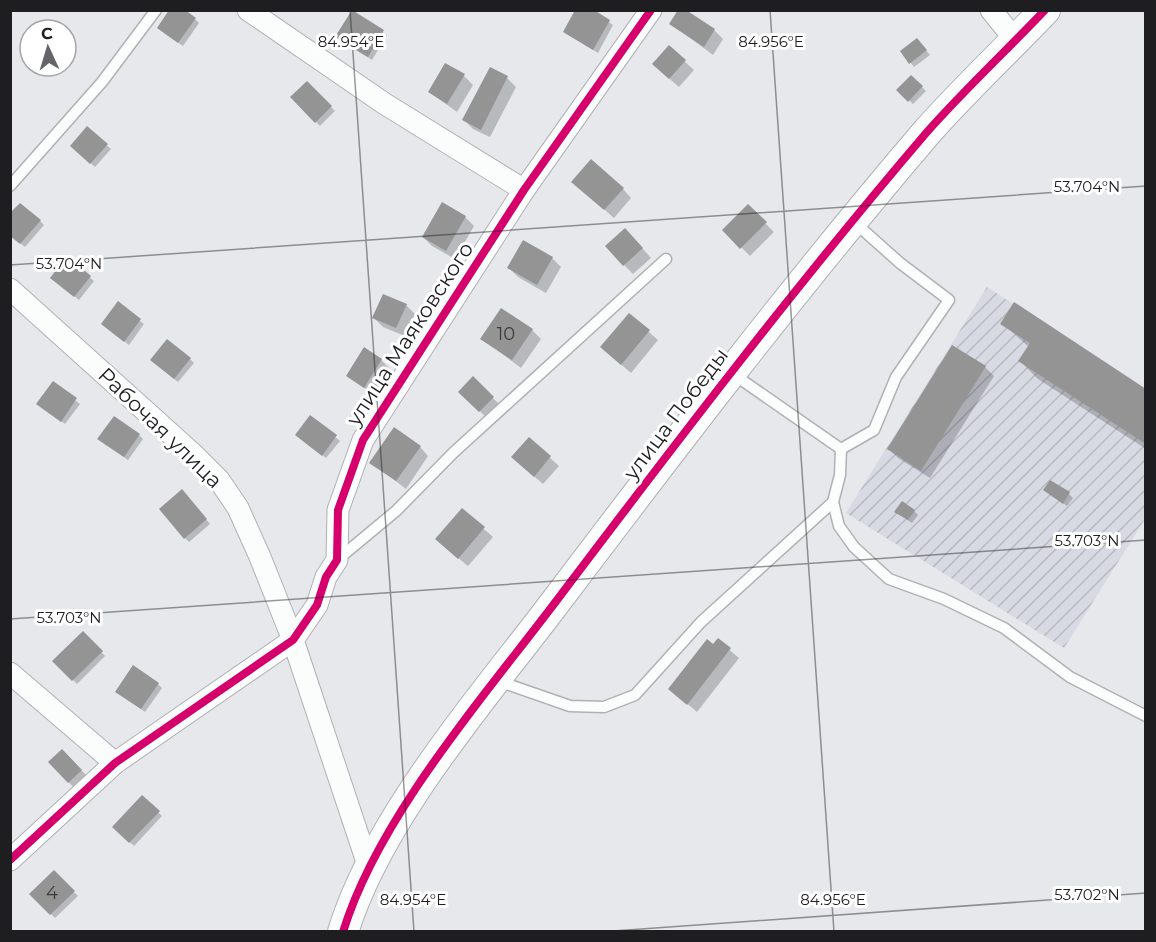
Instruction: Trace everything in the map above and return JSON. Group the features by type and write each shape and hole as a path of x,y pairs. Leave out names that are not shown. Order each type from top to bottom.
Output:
{"street":[{"path":"248,10 385,104 524,190"},
{"name":"улица Маяковского","path":"10,860 115,763 293,640 317,604 326,577 337,560 338,510 363,440 524,190 651,10"},
{"path":"991,10 1016,40"},
{"name":"улица Победы","path":"343,932 368,865 427,774 730,372 792,292 854,222 929,130 1045,10"},
{"name":"Рабочая улица","path":"10,290 219,480 238,508 293,640 368,865"},
{"path":"10,673 115,763"}],"lane":[{"path":"10,186 102,82 156,10"},
{"path":"841,449 874,430 896,377 949,300 900,263 854,222"},
{"path":"337,560 396,510 453,453 666,259"},
{"path":"730,372 841,449"},
{"path":"841,449 840,475 833,502 840,526 854,547 890,579 944,599 1004,628 1070,677 1146,716"},
{"path":"496,680 570,706 604,707 635,695 700,622 833,502"}],"shaded area":[{"path":"987,287 1145,389 1145,519 1064,648 846,513"}],"building":[{"path":"169,10 185,10 196,18 178,43 157,28"},
{"path":"352,10 384,30 368,57 335,37"},
{"path":"575,10 594,10 610,20 593,50 563,32"},
{"path":"678,10 686,10 715,29 704,47 669,24"},
{"path":"917,38 927,50 909,64 900,51"},
{"path":"669,45 686,60 669,79 652,64"},
{"path":"445,63 465,74 447,104 428,92"},
{"path":"490,67 508,76 481,130 462,120"},
{"path":"911,75 923,86 908,102 896,90"},
{"path":"307,81 332,106 315,123 290,97"},
{"path":"87,126 108,144 90,164 70,146"},
{"path":"591,159 624,188 604,210 571,182"},
{"path":"442,202 466,216 446,251 422,237"},
{"path":"20,203 41,220 20,244 10,236 10,213"},
{"path":"748,204 767,222 740,249 722,230"},
{"path":"625,228 643,248 623,266 605,246"},
{"path":"523,240 553,257 537,285 507,268"},
{"path":"67,256 91,276 74,297 50,278"},
{"path":"383,294 407,304 396,328 372,318"},
{"path":"118,301 141,319 124,342 101,324"},
{"path":"1014,302 1146,389 1146,444 1018,361 1030,343 1000,324"},
{"path":"501,308 533,329 512,360 480,339"},
{"path":"629,313 650,330 621,365 600,347"},
{"path":"167,339 191,358 174,379 150,360"},
{"path":"952,345 986,366 921,471 887,449"},
{"path":"364,347 382,359 364,388 346,376"},
{"path":"473,376 494,397 479,412 458,392"},
{"path":"53,381 77,398 61,422 36,404"},
{"path":"310,415 337,435 322,456 295,435"},
{"path":"114,416 140,434 124,457 97,439"},
{"path":"394,427 421,446 396,481 369,463"},
{"path":"529,437 551,456 534,477 511,457"},
{"path":"1050,480 1070,492 1063,504 1043,490"},
{"path":"182,489 207,519 184,539 159,509"},
{"path":"902,501 915,510 908,520 894,512"},
{"path":"462,508 485,527 458,559 435,539"},
{"path":"83,631 103,651 72,681 52,661"},
{"path":"718,638 731,648 687,705 668,689 707,639 713,644"},
{"path":"133,665 159,683 141,709 115,692"},
{"path":"62,749 82,770 68,783 48,762"},
{"path":"142,795 160,811 129,843 112,827"},
{"path":"54,870 75,891 50,915 29,894"}],"cycle path":[{"path":"10,860 115,763 293,640 317,605 326,577 337,560 338,510 363,440 524,190 651,10"},
{"path":"343,932 359,889 381,846 406,803 465,719 830,248 927,132 1045,10"}]}
